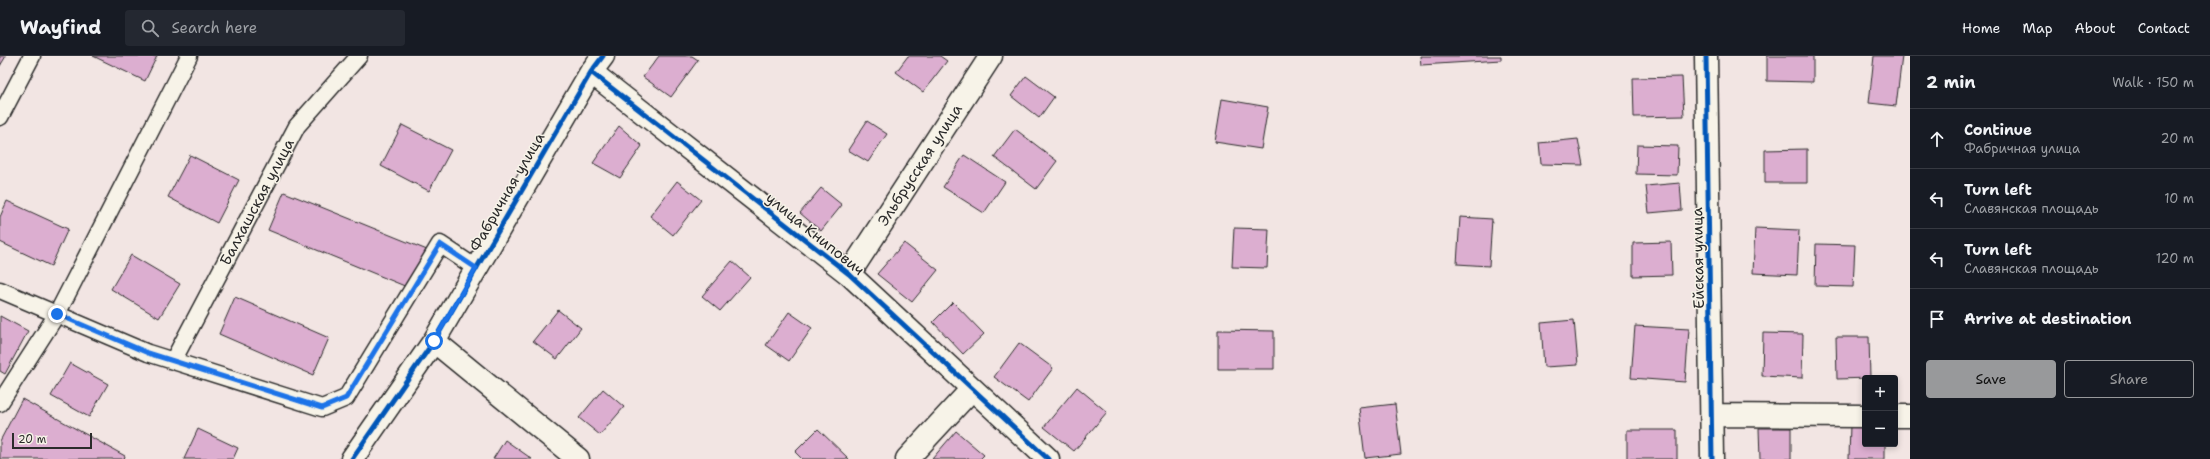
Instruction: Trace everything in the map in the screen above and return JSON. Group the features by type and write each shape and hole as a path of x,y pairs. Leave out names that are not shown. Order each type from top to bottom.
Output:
{"street":[{"name":"Эльбрусская улица","path":"849,274 991,56"},
{"name":"Ейская улица","path":"1706,56 1713,415 1712,459"},
{"name":"улица Книпович","path":"597,64 849,274 1048,459"},
{"name":"Фабричная улица","path":"352,459 434,341 597,64"},
{"path":"434,341 578,459"},
{"path":"907,459 972,389"},
{"path":"1713,415 1862,416"},
{"path":"1898,416 1910,416"}],"lane":[{"path":"0,117 32,56"},
{"path":"0,403 57,314 189,56"},
{"name":"Балхашская улица","path":"173,361 298,126 359,56"},
{"path":"0,290 148,353 322,408 346,398 440,244 476,268"}],"building":[{"path":"0,56 6,56 0,66"},
{"path":"93,56 157,56 145,81"},
{"path":"659,56 692,56 698,60 671,97 643,77"},
{"path":"908,56 940,56 947,61 923,92 896,72"},
{"path":"1420,56 1501,56 1501,60 1421,65"},
{"path":"1767,56 1813,56 1813,82 1767,81"},
{"path":"1874,56 1902,56 1896,106 1869,103"},
{"path":"1026,76 1054,97 1039,118 1011,96"},
{"path":"1682,77 1684,116 1634,117 1633,78"},
{"path":"1222,99 1268,107 1261,149 1215,142"},
{"path":"867,121 887,134 868,162 848,150"},
{"path":"402,125 451,150 429,191 381,166"},
{"path":"619,126 642,146 620,178 593,163"},
{"path":"1015,129 1057,161 1036,189 994,157"},
{"path":"1578,139 1583,165 1541,164 1539,143"},
{"path":"1637,145 1678,146 1677,175 1636,174"},
{"path":"1807,149 1807,183 1765,183 1765,150"},
{"path":"190,155 239,180 217,223 168,197"},
{"path":"964,155 1005,182 984,213 943,187"},
{"path":"677,181 701,200 673,235 650,216"},
{"path":"1680,183 1682,210 1649,213 1646,186"},
{"path":"821,188 842,205 821,231 800,213"},
{"path":"284,192 427,250 412,289 268,230"},
{"path":"7,201 68,229 51,266 0,242 0,217"},
{"path":"1460,217 1492,219 1489,266 1457,264"},
{"path":"1234,228 1269,229 1267,268 1232,267"},
{"path":"1755,228 1799,230 1797,275 1753,273"},
{"path":"1671,242 1672,275 1633,276 1633,243"},
{"path":"904,243 938,270 912,302 877,274"},
{"path":"1816,244 1855,245 1853,287 1815,286"},
{"path":"131,255 180,284 159,318 111,289"},
{"path":"732,261 750,277 720,311 702,296"},
{"path":"235,297 329,338 313,375 219,334"},
{"path":"953,302 984,334 963,354 933,322"},
{"path":"558,310 581,328 557,359 533,341"},
{"path":"789,312 812,328 789,361 766,345"},
{"path":"0,316 28,331 5,374 0,371"},
{"path":"1574,320 1578,365 1544,367 1541,323"},
{"path":"1635,326 1689,329 1685,382 1631,378"},
{"path":"1218,330 1274,331 1274,369 1218,369"},
{"path":"1763,333 1803,334 1802,378 1762,376"},
{"path":"1836,337 1869,337 1870,375 1862,375 1862,378 1837,379"},
{"path":"1019,343 1053,368 1028,402 994,377"},
{"path":"70,363 108,384 89,417 51,396"},
{"path":"1077,387 1107,412 1074,451 1044,427"},
{"path":"603,389 624,407 600,435 579,418"},
{"path":"22,399 125,456 124,459 0,459 0,441"},
{"path":"1395,404 1401,454 1365,458 1359,408"},
{"path":"1850,424 1862,425 1862,447 1885,447 1885,459 1849,459"},
{"path":"1759,428 1791,428 1791,459 1760,459"},
{"path":"198,429 238,448 233,459 184,459"},
{"path":"818,429 849,459 802,459 795,452"},
{"path":"1627,430 1677,430 1677,459 1627,459"},
{"path":"956,431 984,455 980,459 932,459"},
{"path":"505,440 532,459 493,459"}],"cycle path":[{"path":"352,459 434,341 591,72 603,56"},
{"path":"1706,56 1712,459"},
{"path":"591,72 849,274 1048,459"}],"route":[{"path":"57,314 148,353 322,408 346,398 440,244 476,268 434,341"}]}
